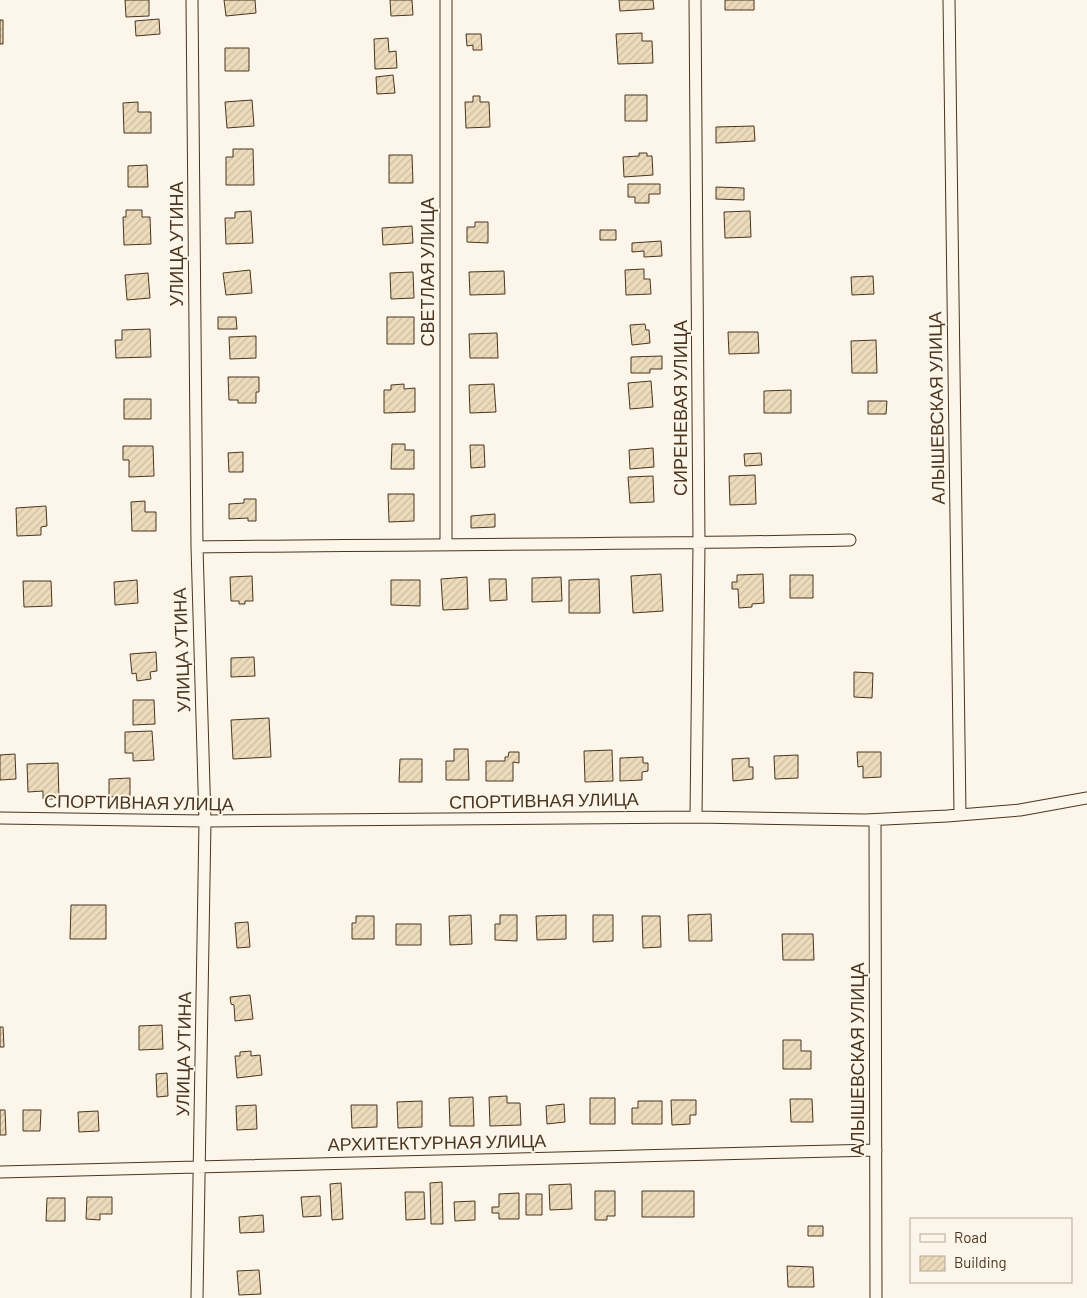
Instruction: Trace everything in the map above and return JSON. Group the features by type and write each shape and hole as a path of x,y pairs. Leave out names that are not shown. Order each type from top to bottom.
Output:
{"street":[{"name":"УЛИЦА УТИНА","path":"192,0 197,547 205,822 197,1298"},
{"name":"СВЕТЛАЯ УЛИЦА","path":"446,0 446,544"},
{"name":"СИРЕНЕВАЯ УЛИЦА","path":"695,0 699,544 696,817"},
{"name":"АЛЫШЕВСКАЯ УЛИЦА","path":"949,0 960,815"},
{"path":"197,547 446,544 699,544 850,540"},
{"name":"СПОРТИВНАЯ УЛИЦА","path":"0,818 205,822 696,817 875,820 1020,810 1087,798"},
{"name":"АЛЫШЕВСКАЯ УЛИЦА","path":"875,820 876,1298"},
{"name":"АРХИТЕКТУРНАЯ УЛИЦА","path":"0,1172 876,1150"}],"building":[{"path":"125,0 149,0 149,16 126,17"},
{"path":"224,0 255,0 256,13 226,16"},
{"path":"390,0 412,0 413,15 391,16"},
{"path":"619,0 653,0 654,9 620,11"},
{"path":"725,0 754,0 754,10 725,10"},
{"path":"159,19 160,34 136,36 135,21"},
{"path":"0,20 3,20 3,44 0,44"},
{"path":"642,33 642,41 652,41 653,63 618,64 616,34"},
{"path":"466,34 481,34 482,50 473,50 473,45 467,46"},
{"path":"388,38 389,52 396,51 397,68 375,69 374,39"},
{"path":"225,48 249,48 249,71 225,71"},
{"path":"393,75 395,93 377,94 376,77"},
{"path":"625,95 647,95 647,121 625,121"},
{"path":"473,96 480,96 480,102 489,102 490,127 466,128 465,102 473,102"},
{"path":"252,100 254,126 227,128 225,102"},
{"path":"138,102 138,112 151,112 151,133 124,133 123,103"},
{"path":"754,126 755,141 716,143 716,127"},
{"path":"233,149 253,149 254,185 226,185 226,157 233,157"},
{"path":"639,153 647,153 647,156 652,156 653,175 624,177 623,157 639,156"},
{"path":"389,155 412,155 413,183 389,183"},
{"path":"147,165 148,187 128,187 128,166"},
{"path":"628,184 660,184 660,194 649,194 649,203 635,203 635,197 628,197"},
{"path":"716,187 744,188 744,200 716,199"},
{"path":"126,210 142,210 142,217 150,217 151,244 124,245 123,217 126,217"},
{"path":"251,211 253,243 226,244 225,218 235,218 235,212"},
{"path":"750,211 751,237 725,238 724,212"},
{"path":"475,222 488,222 488,243 467,242 467,227 475,227"},
{"path":"412,226 413,243 383,245 382,228"},
{"path":"600,230 616,230 616,240 600,240"},
{"path":"661,241 662,256 644,257 644,251 632,252 632,243"},
{"path":"644,269 644,279 650,279 651,294 626,295 625,270"},
{"path":"250,270 252,293 226,295 223,273"},
{"path":"504,271 505,294 470,295 469,272"},
{"path":"413,272 414,298 391,299 390,273"},
{"path":"148,273 150,298 127,300 125,275"},
{"path":"873,276 874,294 852,295 851,277"},
{"path":"218,317 236,317 237,329 218,329"},
{"path":"387,317 414,317 414,344 387,344"},
{"path":"645,324 646,330 649,330 650,343 632,345 630,325"},
{"path":"150,329 151,357 116,358 115,340 122,340 122,330"},
{"path":"728,332 758,332 759,353 729,354"},
{"path":"497,333 498,358 470,358 469,334"},
{"path":"256,336 256,358 230,359 229,337"},
{"path":"876,340 877,373 852,373 851,341"},
{"path":"662,356 662,369 650,369 650,373 631,373 631,357"},
{"path":"228,377 259,377 259,392 256,392 256,403 238,403 238,400 229,400"},
{"path":"651,381 653,407 630,409 628,383"},
{"path":"404,384 404,389 415,388 415,412 384,413 384,390 391,390 391,385"},
{"path":"494,384 496,412 470,413 469,385"},
{"path":"791,390 791,413 764,413 764,391"},
{"path":"124,399 151,399 151,419 124,419"},
{"path":"868,401 887,401 886,414 868,414"},
{"path":"392,444 405,444 405,450 414,450 414,469 391,469"},
{"path":"470,445 484,445 485,467 471,468"},
{"path":"123,446 153,446 154,476 129,477 129,460 123,460"},
{"path":"653,448 654,467 630,469 629,450"},
{"path":"243,452 243,472 229,472 228,453"},
{"path":"761,453 762,465 745,466 744,454"},
{"path":"755,475 756,504 730,505 729,476"},
{"path":"653,476 654,502 630,503 628,477"},
{"path":"388,494 414,494 414,521 389,522"},
{"path":"244,499 256,499 256,521 248,521 248,518 229,519 229,504 244,503"},
{"path":"145,501 145,512 156,512 156,531 132,531 131,502"},
{"path":"46,506 47,526 41,527 41,535 17,536 16,508"},
{"path":"495,514 495,527 471,528 471,516"},
{"path":"661,574 663,611 633,613 631,576"},
{"path":"763,574 764,603 752,604 752,607 739,608 738,589 732,589 732,582 737,582 737,575"},
{"path":"790,575 813,575 813,598 790,598"},
{"path":"252,576 253,601 245,601 245,604 239,604 239,601 231,601 230,577"},
{"path":"467,577 468,609 443,610 441,579"},
{"path":"561,577 562,601 532,602 532,578"},
{"path":"489,579 506,579 507,600 490,601"},
{"path":"599,579 600,613 569,613 569,580"},
{"path":"137,580 138,603 115,605 114,582"},
{"path":"391,580 420,580 420,606 391,605"},
{"path":"23,581 51,581 52,606 24,607"},
{"path":"156,652 157,671 150,672 151,679 137,681 136,673 132,674 130,654"},
{"path":"254,657 255,676 231,677 231,658"},
{"path":"854,672 873,673 872,698 854,697"},
{"path":"133,700 154,700 155,724 133,725"},
{"path":"269,718 271,757 233,759 231,720"},
{"path":"152,731 154,760 133,761 133,753 125,753 125,732"},
{"path":"454,749 468,749 469,780 446,780 446,761 454,761"},
{"path":"612,750 613,781 585,782 584,751"},
{"path":"509,752 519,752 519,763 513,762 513,781 486,781 486,761 505,761 505,757 508,757"},
{"path":"857,752 881,752 881,777 863,778 863,766 858,767"},
{"path":"15,754 16,779 0,780 0,755"},
{"path":"798,755 798,778 775,779 774,756"},
{"path":"643,757 643,763 648,763 648,771 642,772 642,780 620,781 620,758"},
{"path":"749,758 749,767 753,767 753,779 733,781 732,759"},
{"path":"400,759 422,759 422,782 399,782"},
{"path":"58,763 59,799 43,799 43,791 28,792 27,764"},
{"path":"130,778 130,796 109,797 109,779"},
{"path":"71,905 106,905 106,939 70,939"},
{"path":"711,914 712,941 689,941 688,915"},
{"path":"471,915 472,944 450,945 449,916"},
{"path":"500,915 517,915 517,941 495,940 495,924 500,924"},
{"path":"566,915 566,939 537,940 536,916"},
{"path":"593,915 613,915 613,941 593,942"},
{"path":"356,916 374,916 374,939 352,939 352,923 356,923"},
{"path":"642,916 660,916 661,947 643,948"},
{"path":"248,922 250,947 237,948 235,923"},
{"path":"396,924 421,924 421,945 396,945"},
{"path":"782,934 813,934 814,960 783,960"},
{"path":"250,995 253,1019 235,1021 234,1005 231,1004 230,997"},
{"path":"162,1025 163,1049 139,1050 139,1026"},
{"path":"0,1027 3,1027 4,1047 0,1047"},
{"path":"783,1040 801,1040 801,1051 811,1051 811,1069 783,1069"},
{"path":"251,1051 251,1056 260,1055 262,1075 237,1078 235,1056 240,1056 240,1052"},
{"path":"167,1073 168,1096 157,1097 156,1074"},
{"path":"507,1096 507,1103 520,1103 521,1125 490,1126 489,1097"},
{"path":"473,1097 474,1126 450,1126 449,1098"},
{"path":"590,1098 615,1098 615,1124 590,1124"},
{"path":"790,1099 812,1099 813,1122 791,1122"},
{"path":"671,1100 696,1100 696,1115 690,1115 690,1124 672,1125"},
{"path":"422,1101 422,1127 398,1128 397,1102"},
{"path":"638,1101 662,1101 662,1124 632,1124 632,1108 638,1108"},
{"path":"564,1104 565,1122 547,1124 546,1106"},
{"path":"256,1105 257,1129 237,1130 236,1106"},
{"path":"351,1105 377,1105 377,1127 352,1128"},
{"path":"0,1110 5,1110 6,1135 0,1135"},
{"path":"23,1110 41,1110 40,1131 23,1131"},
{"path":"98,1111 99,1131 79,1132 78,1112"},
{"path":"442,1182 443,1224 431,1224 430,1183"},
{"path":"341,1183 343,1219 332,1220 330,1184"},
{"path":"571,1184 572,1209 550,1210 549,1185"},
{"path":"595,1191 615,1191 615,1216 607,1216 607,1220 595,1220"},
{"path":"642,1191 694,1191 694,1217 642,1217"},
{"path":"405,1192 424,1192 425,1219 406,1220"},
{"path":"519,1193 519,1219 499,1219 499,1213 492,1213 492,1207 499,1207 499,1194"},
{"path":"526,1194 542,1194 542,1215 526,1215"},
{"path":"320,1196 321,1216 303,1217 301,1197"},
{"path":"87,1197 112,1197 112,1214 100,1214 100,1220 86,1219"},
{"path":"47,1198 65,1198 65,1221 46,1221"},
{"path":"475,1201 475,1220 455,1221 454,1202"},
{"path":"263,1215 264,1232 240,1233 239,1217"},
{"path":"808,1226 823,1226 823,1236 808,1236"},
{"path":"787,1266 813,1267 814,1287 788,1287"},
{"path":"259,1270 261,1294 239,1295 237,1271"}]}
